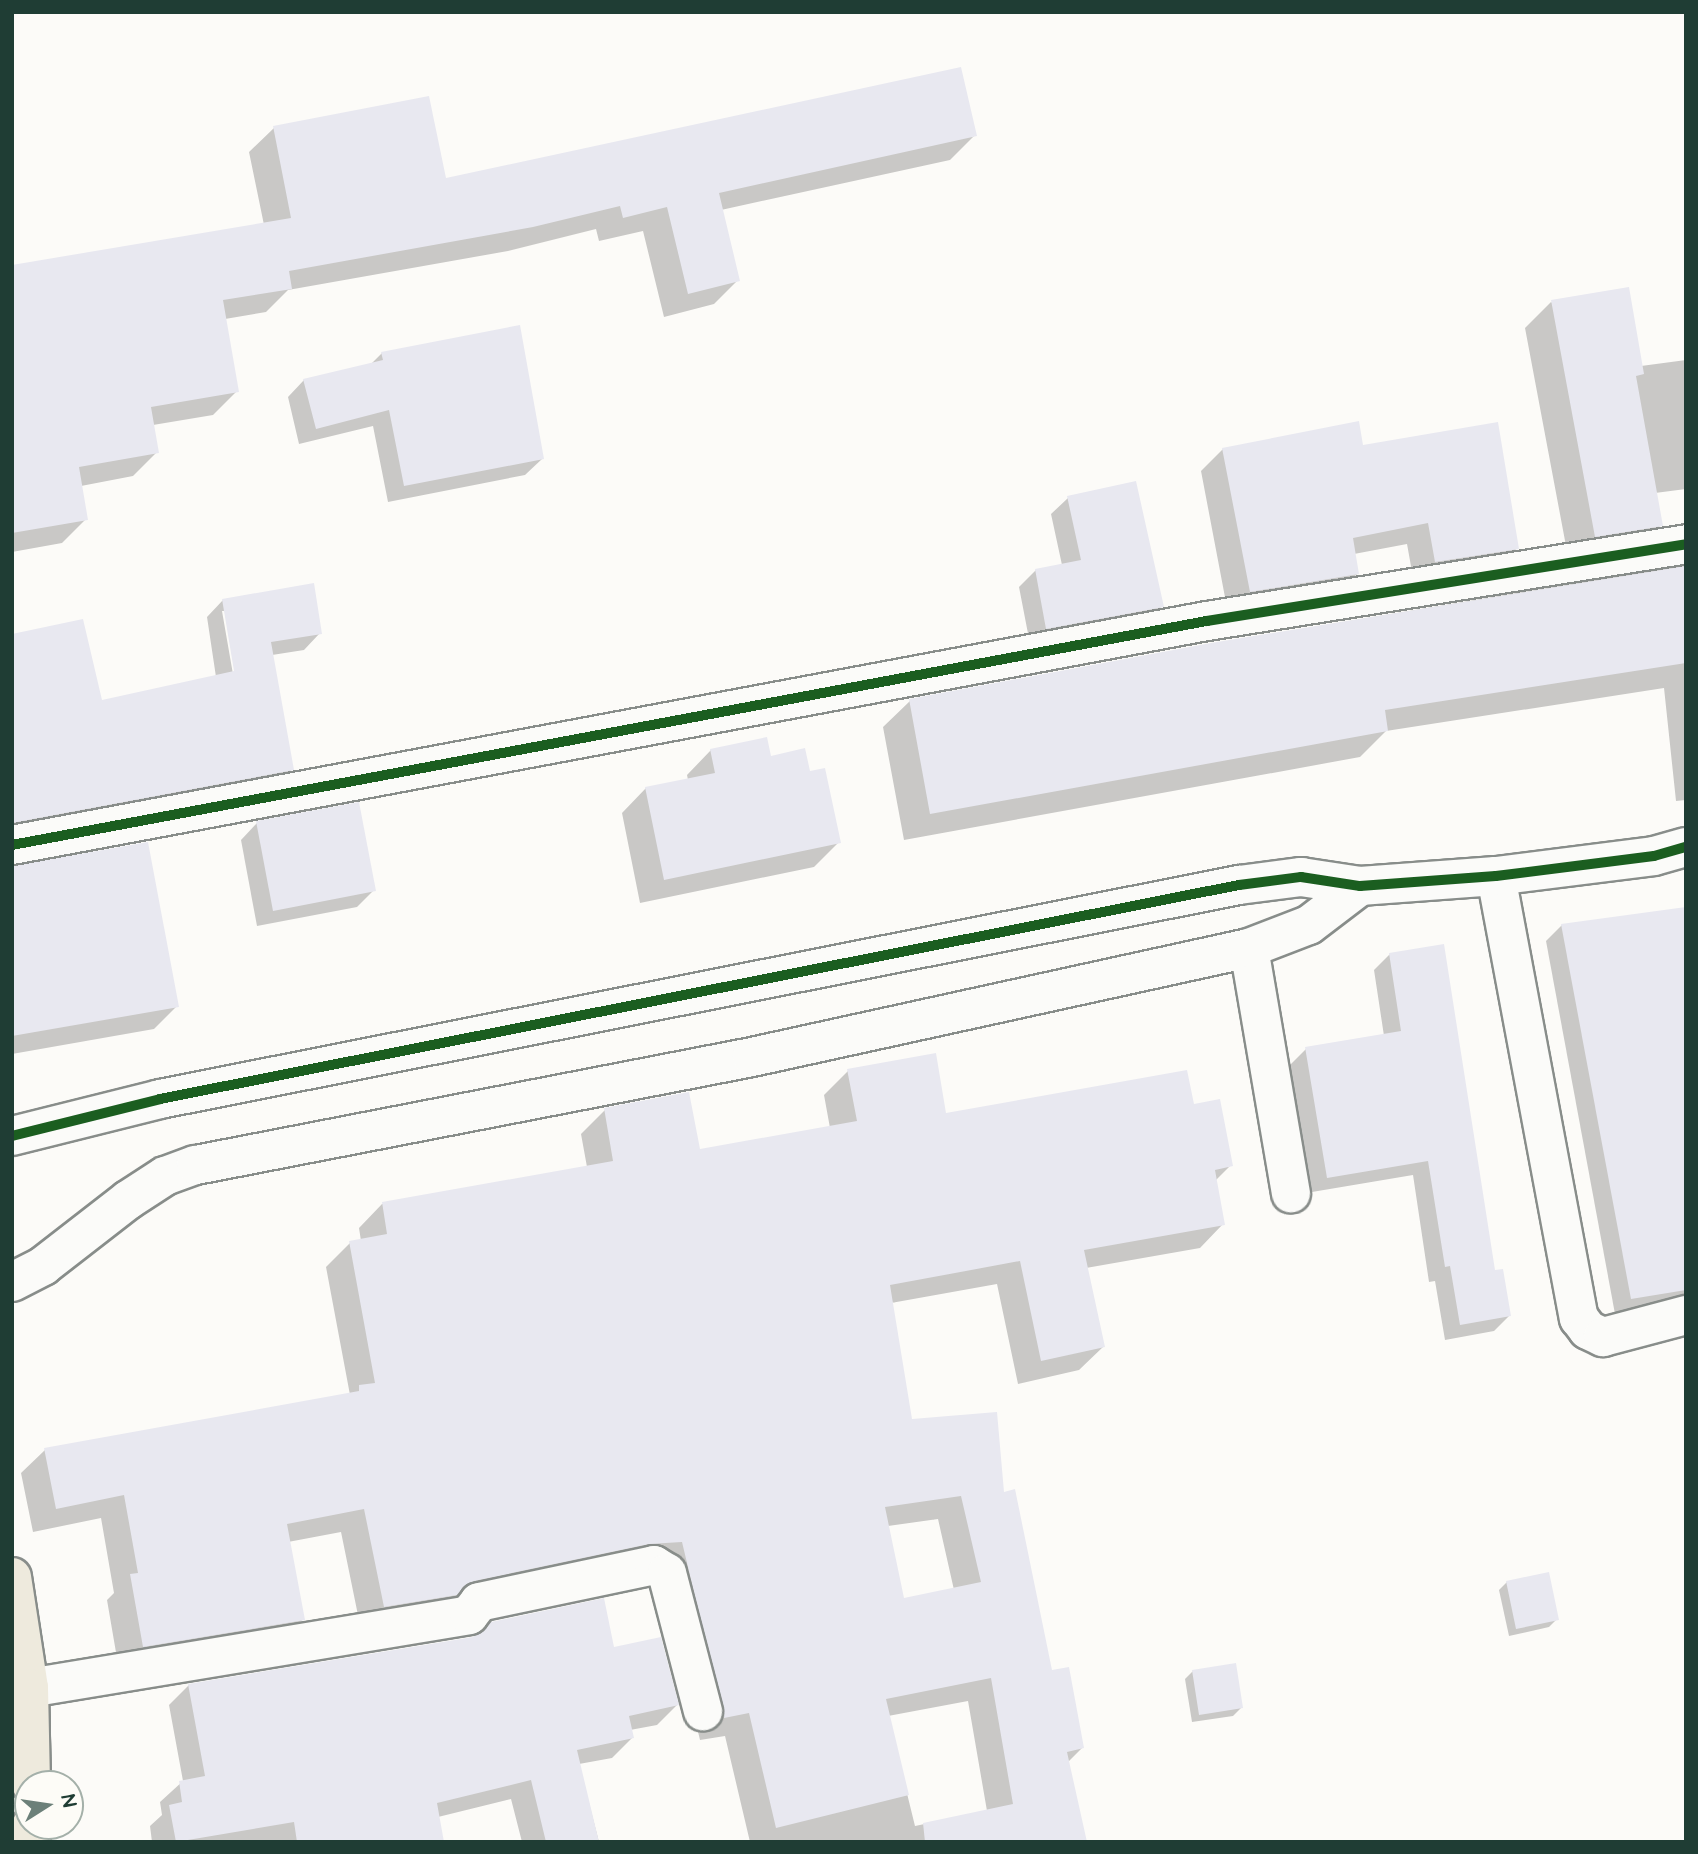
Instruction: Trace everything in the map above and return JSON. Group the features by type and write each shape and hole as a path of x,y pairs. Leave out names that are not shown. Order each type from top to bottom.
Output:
{"highway":[{"path":"12,1577 29,1688 31,1770"}],"street":[{"path":"12,845 1206,621 1686,544"},
{"path":"12,1136 173,1097 1239,885 1301,877 1360,886 1496,876 1654,856 1686,847"},
{"path":"1496,876 1579,1318 1588,1330 1602,1337 1686,1315"},
{"path":"12,1282 43,1266 128,1200 165,1176 196,1165 752,1057 1249,948 1309,925 1360,886"},
{"path":"1249,948 1291,1193"},
{"path":"29,1688 469,1615 479,1602 654,1565 667,1573 678,1604 703,1711"}],"building":[{"path":"961,67 977,136 719,193 740,281 688,294 667,207 623,218 620,206 533,227 289,271 292,289 223,300 239,392 151,407 159,453 79,467 88,520 12,533 12,265 291,218 273,126 429,96 446,178"},
{"path":"1629,287 1644,374 1636,376 1663,526 1595,537 1551,300"},
{"path":"520,325 544,459 404,486 389,410 316,429 303,379 383,360 381,352"},
{"path":"1359,421 1363,445 1498,422 1519,549 1435,562 1428,523 1353,538 1359,574 1250,592 1222,448"},
{"path":"1136,481 1164,607 1046,629 1035,569 1081,560 1067,496"},
{"path":"1686,566 1686,663 1385,710 1388,731 930,814 909,699 1211,643"},
{"path":"314,583 322,634 271,642 294,770 12,823 12,634 83,619 102,700 234,671 222,599"},
{"path":"767,737 771,756 805,748 810,771 825,768 841,843 664,880 645,787 715,773 710,749"},
{"path":"359,802 376,891 273,911 256,821"},
{"path":"148,842 179,1007 12,1036 12,866"},
{"path":"1686,907 1686,1290 1631,1299 1561,924"},
{"path":"1444,944 1495,1270 1503,1269 1511,1316 1460,1325 1450,1266 1445,1267 1428,1161 1327,1178 1305,1047 1401,1031 1389,953"},
{"path":"936,1053 946,1113 1187,1070 1194,1104 1220,1099 1233,1166 1215,1170 1225,1225 1084,1250 1105,1347 1041,1361 1020,1261 890,1285 912,1419 997,1412 1004,1492 1015,1489 1052,1670 1069,1667 1084,1748 1067,1752 1087,1842 925,1842 923,1823 1013,1804 991,1678 886,1699 909,1795 776,1828 749,1713 724,1718 682,1542 649,1544 474,1581 457,1595 384,1607 364,1509 287,1524 305,1620 143,1647 130,1574 138,1573 124,1495 56,1509 44,1448 359,1391 359,1385 375,1383 349,1241 387,1234 382,1202 613,1161 604,1108 689,1092 700,1149 857,1121 847,1069","holes":["961,1496 981,1582 904,1598 885,1507"]},
{"path":"1549,1572 1559,1620 1516,1629 1506,1581"},
{"path":"604,1598 614,1647 661,1637 679,1705 629,1716 634,1738 577,1750 599,1842 546,1842 531,1780 437,1803 444,1842 297,1842 294,1822 176,1842 169,1805 182,1802 179,1781 205,1776 188,1684 473,1637 491,1622"},
{"path":"1236,1663 1243,1708 1199,1715 1192,1670"}],"cycle path":[{"path":"12,845 1207,621 1686,544"},
{"path":"12,1136 160,1099 1239,885 1301,877 1360,886 1496,876 1654,856 1686,847"}]}
